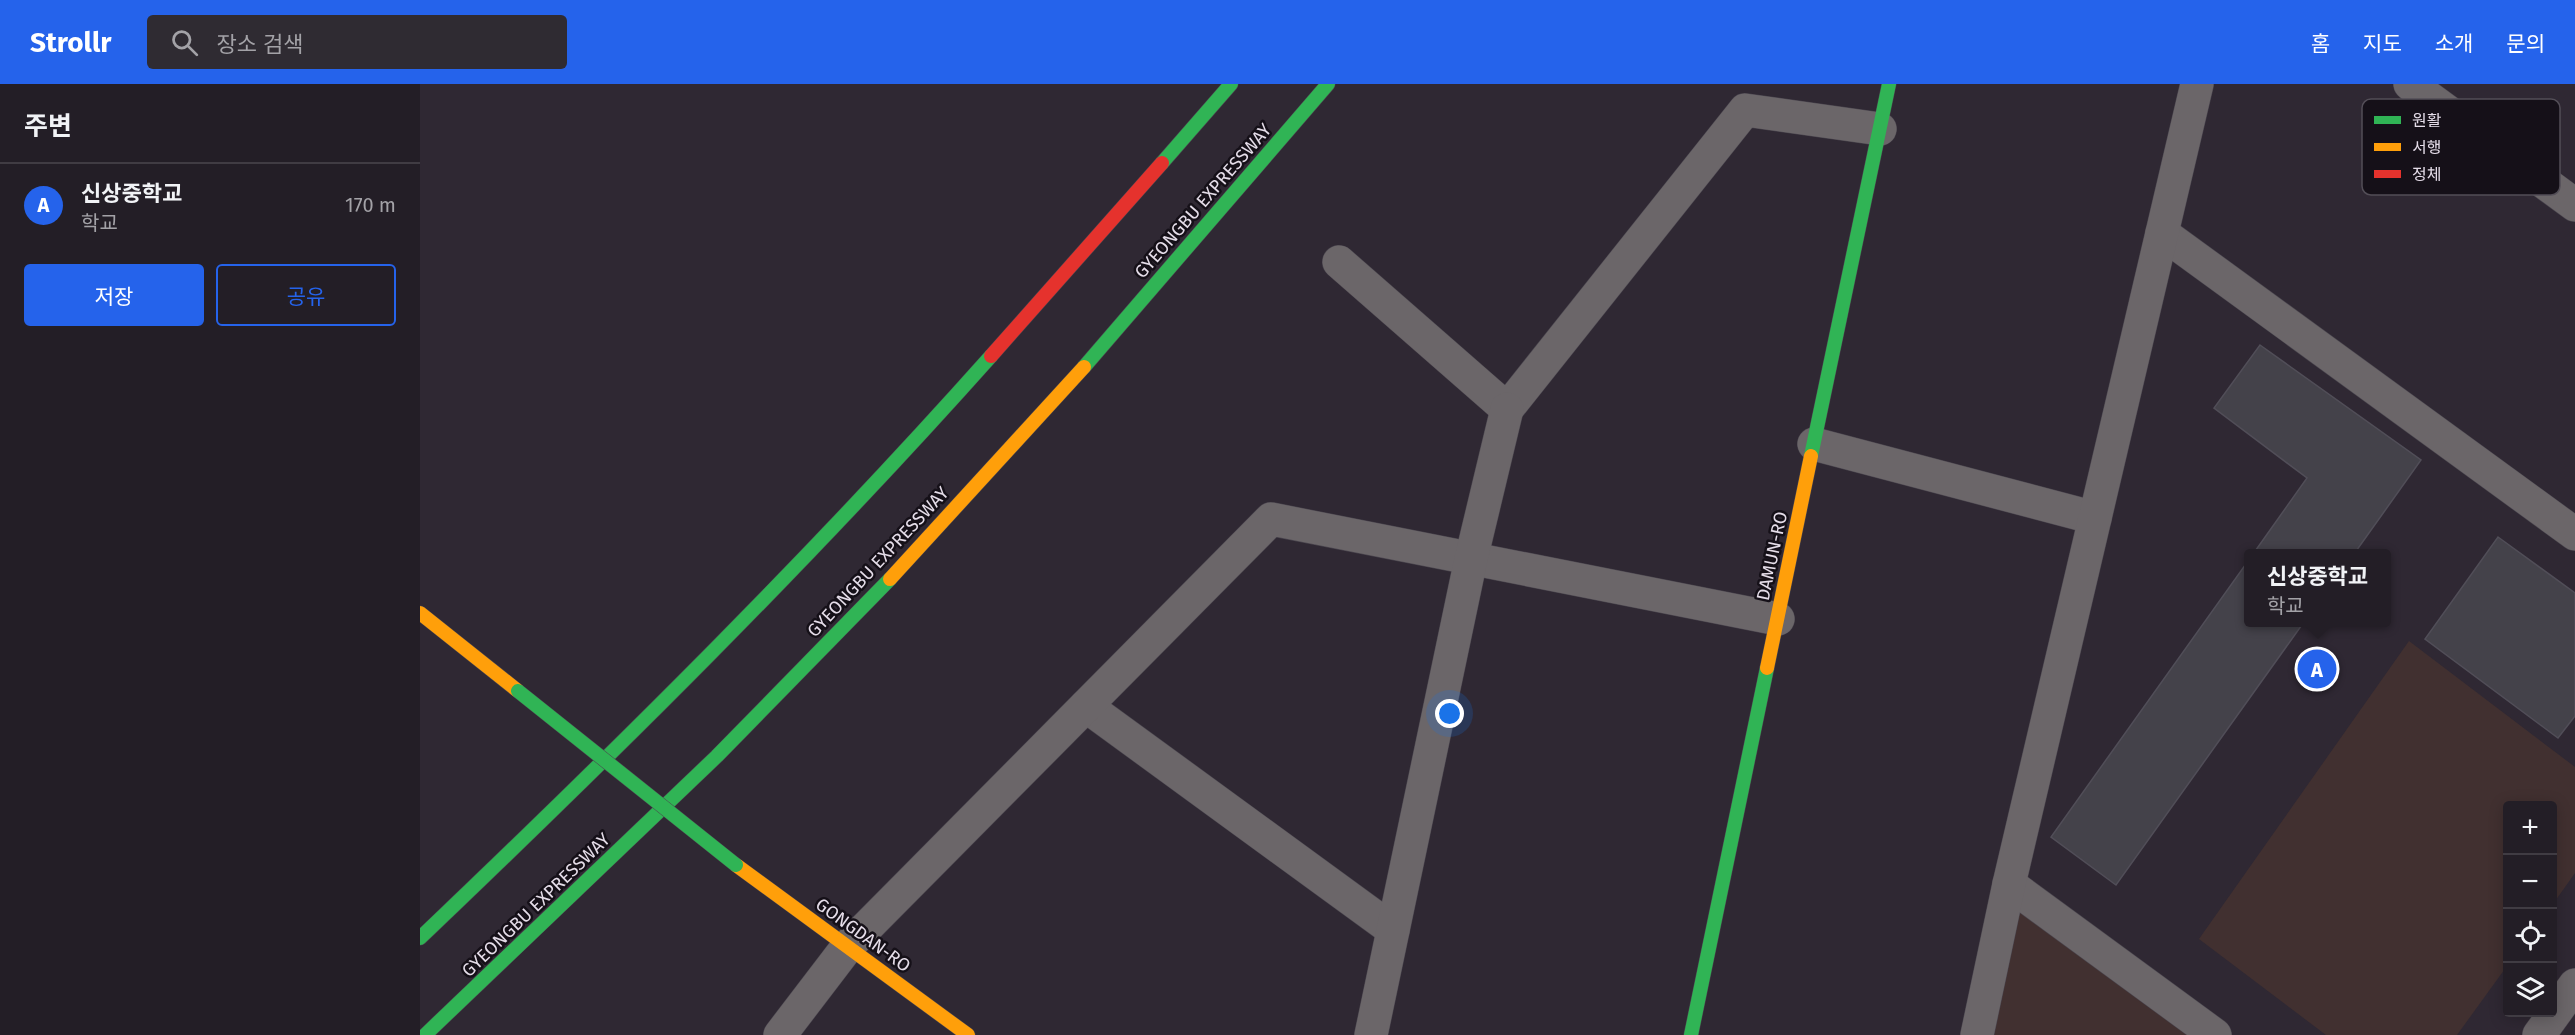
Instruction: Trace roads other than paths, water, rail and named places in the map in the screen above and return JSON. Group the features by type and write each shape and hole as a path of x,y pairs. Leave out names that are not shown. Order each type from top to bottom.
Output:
{"main road":[{"path":"420,938 649,718 840,522 974,375 1231,84"},
{"name":"GYEONGBU EXPRESSWAY","path":"425,1035 600,870 885,584 1176,260 1328,84"},
{"name":"DAMUN-RO","path":"1691,1035 1889,84"},
{"name":"GONGDAN-RO","path":"420,613 736,865 968,1035"}],"street":[{"path":"1977,1035 2009,885 2197,84"},
{"path":"2410,84 2432,99"},
{"path":"1371,1035 1472,559 1507,409 1745,110 1880,129"},
{"path":"2162,232 2575,534"},
{"path":"1339,262 1507,409"},
{"path":"1814,444 2095,518"},
{"path":"780,1035 848,946 1271,519 1778,619"},
{"path":"1086,706 1394,930"},
{"path":"2009,885 2215,1035"},
{"path":"2539,1035 2575,985"}],"place":[{"name":"신상중학교","path":"2317,669"}]}
